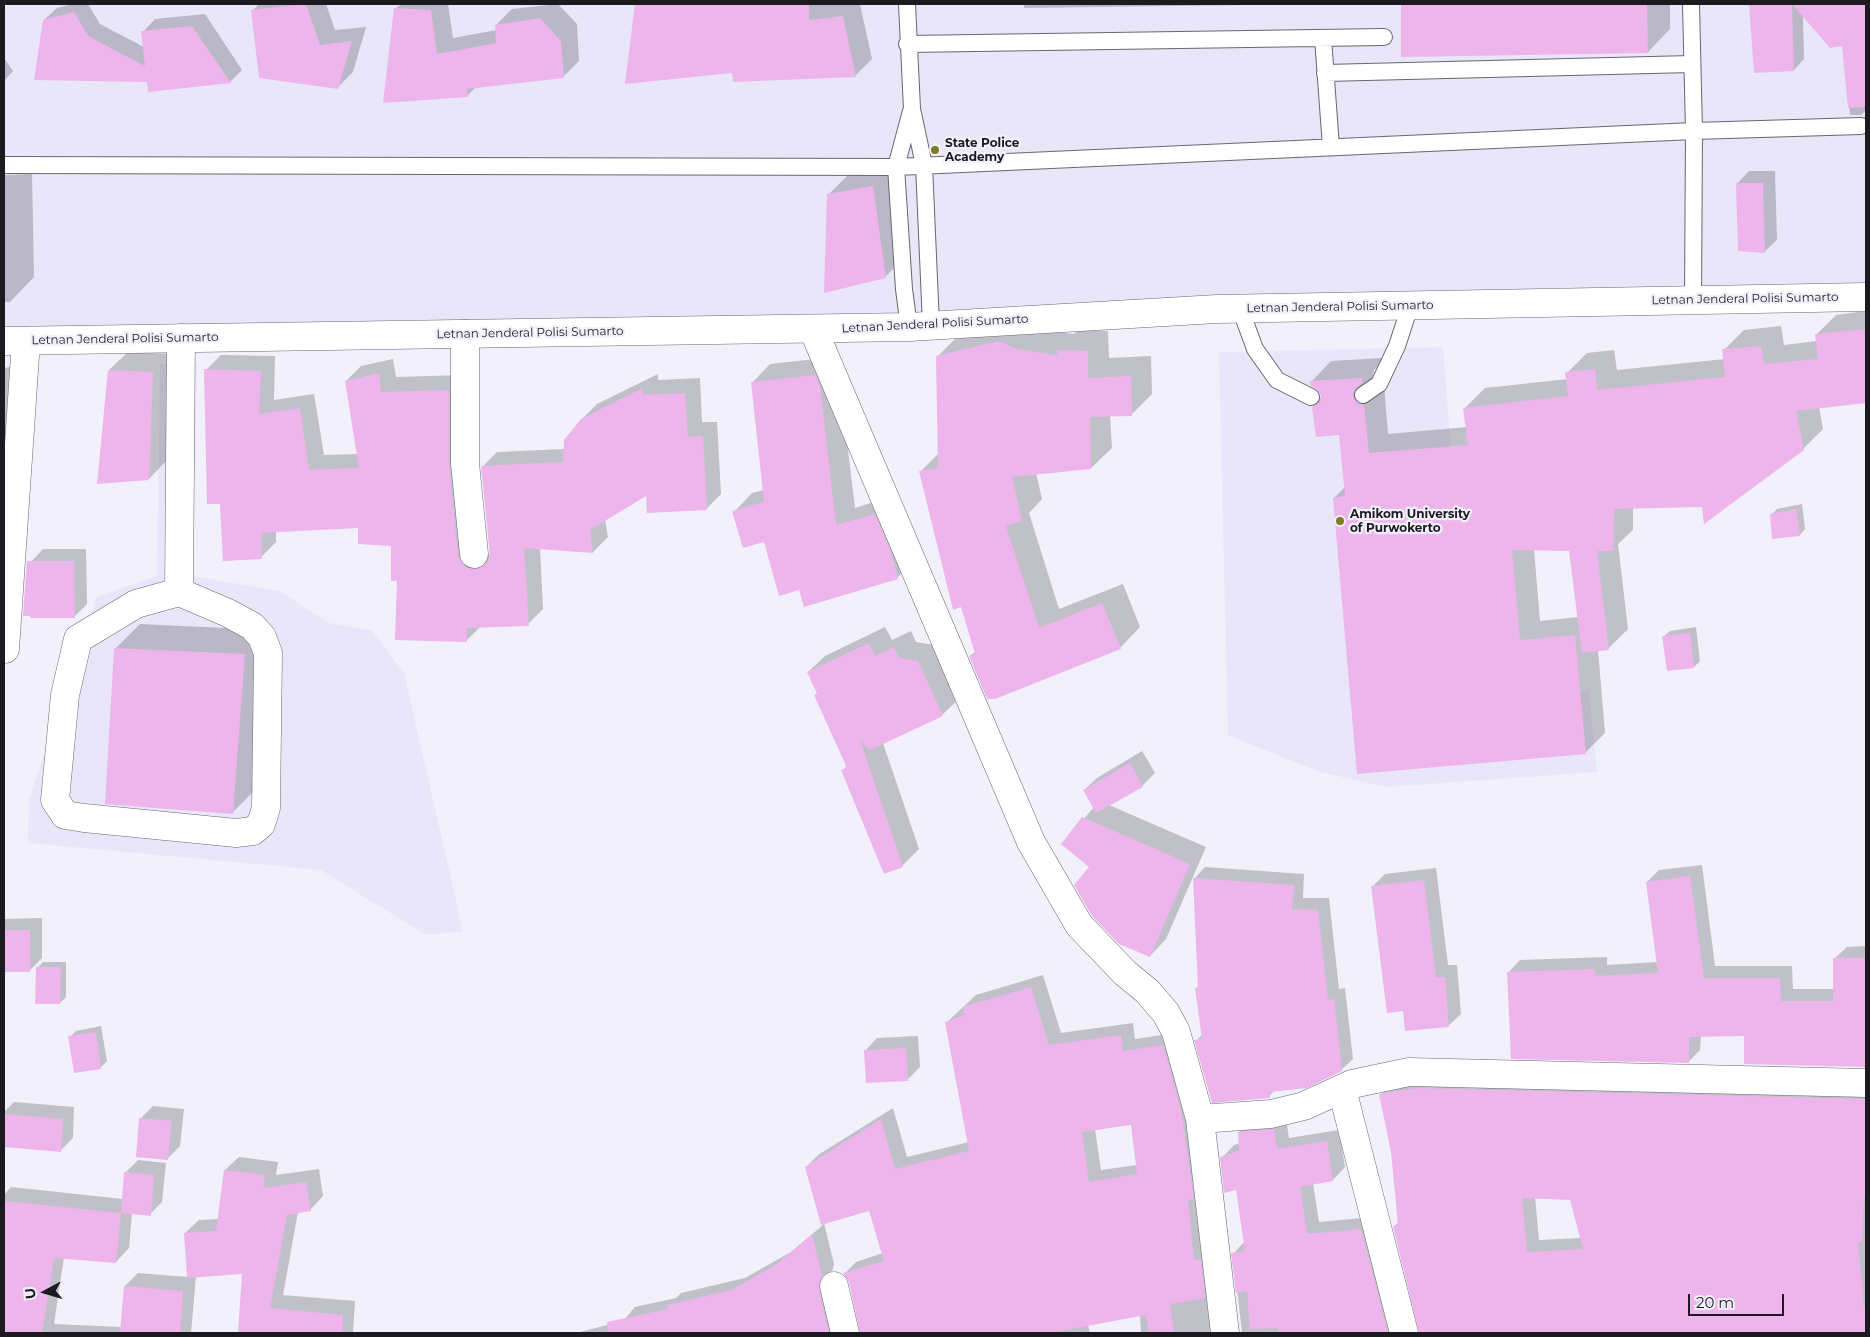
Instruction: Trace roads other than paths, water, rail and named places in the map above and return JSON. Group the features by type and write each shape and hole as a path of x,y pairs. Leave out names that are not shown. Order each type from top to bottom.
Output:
{"street":[{"name":"Letnan Jenderal Polisi Sumarto","path":"15,341 813,329 920,326 1240,308 1866,296"},
{"path":"813,329 1031,842 1079,925 1125,973 1147,991 1166,1013 1176,1032 1200,1119 1225,1333"},
{"path":"465,334 465,463 474,554"},
{"path":"180,592 181,338"},
{"path":"5,649 15,341"},
{"path":"180,592 228,613 252,626 262,638 268,653 266,808 261,824 253,831 236,832 66,815 55,800 65,695 78,639 136,604 180,592"},
{"path":"1200,1119 1271,1114 1304,1106 1352,1084 1409,1072 1866,1083"},
{"path":"1342,1089 1404,1333"},
{"path":"834,1286 845,1333"}],"lane":[{"path":"906,4 912,109 924,166 920,326"},
{"path":"1691,4 1694,131 1693,300"},
{"path":"907,44 1384,37"},
{"path":"1323,38 1331,147"},
{"path":"1325,74 1692,64"},
{"path":"912,109 896,167 904,289 920,326"},
{"path":"4,165 896,167 1694,131 1861,126"},
{"path":"1363,395 1379,384 1397,346 1410,306"},
{"path":"1240,308 1255,349 1277,380 1312,397"}],"place":[{"name":"State Police Academy","path":"935,150"},
{"name":"Amikom University of Purwokerto","path":"1340,521"}]}
